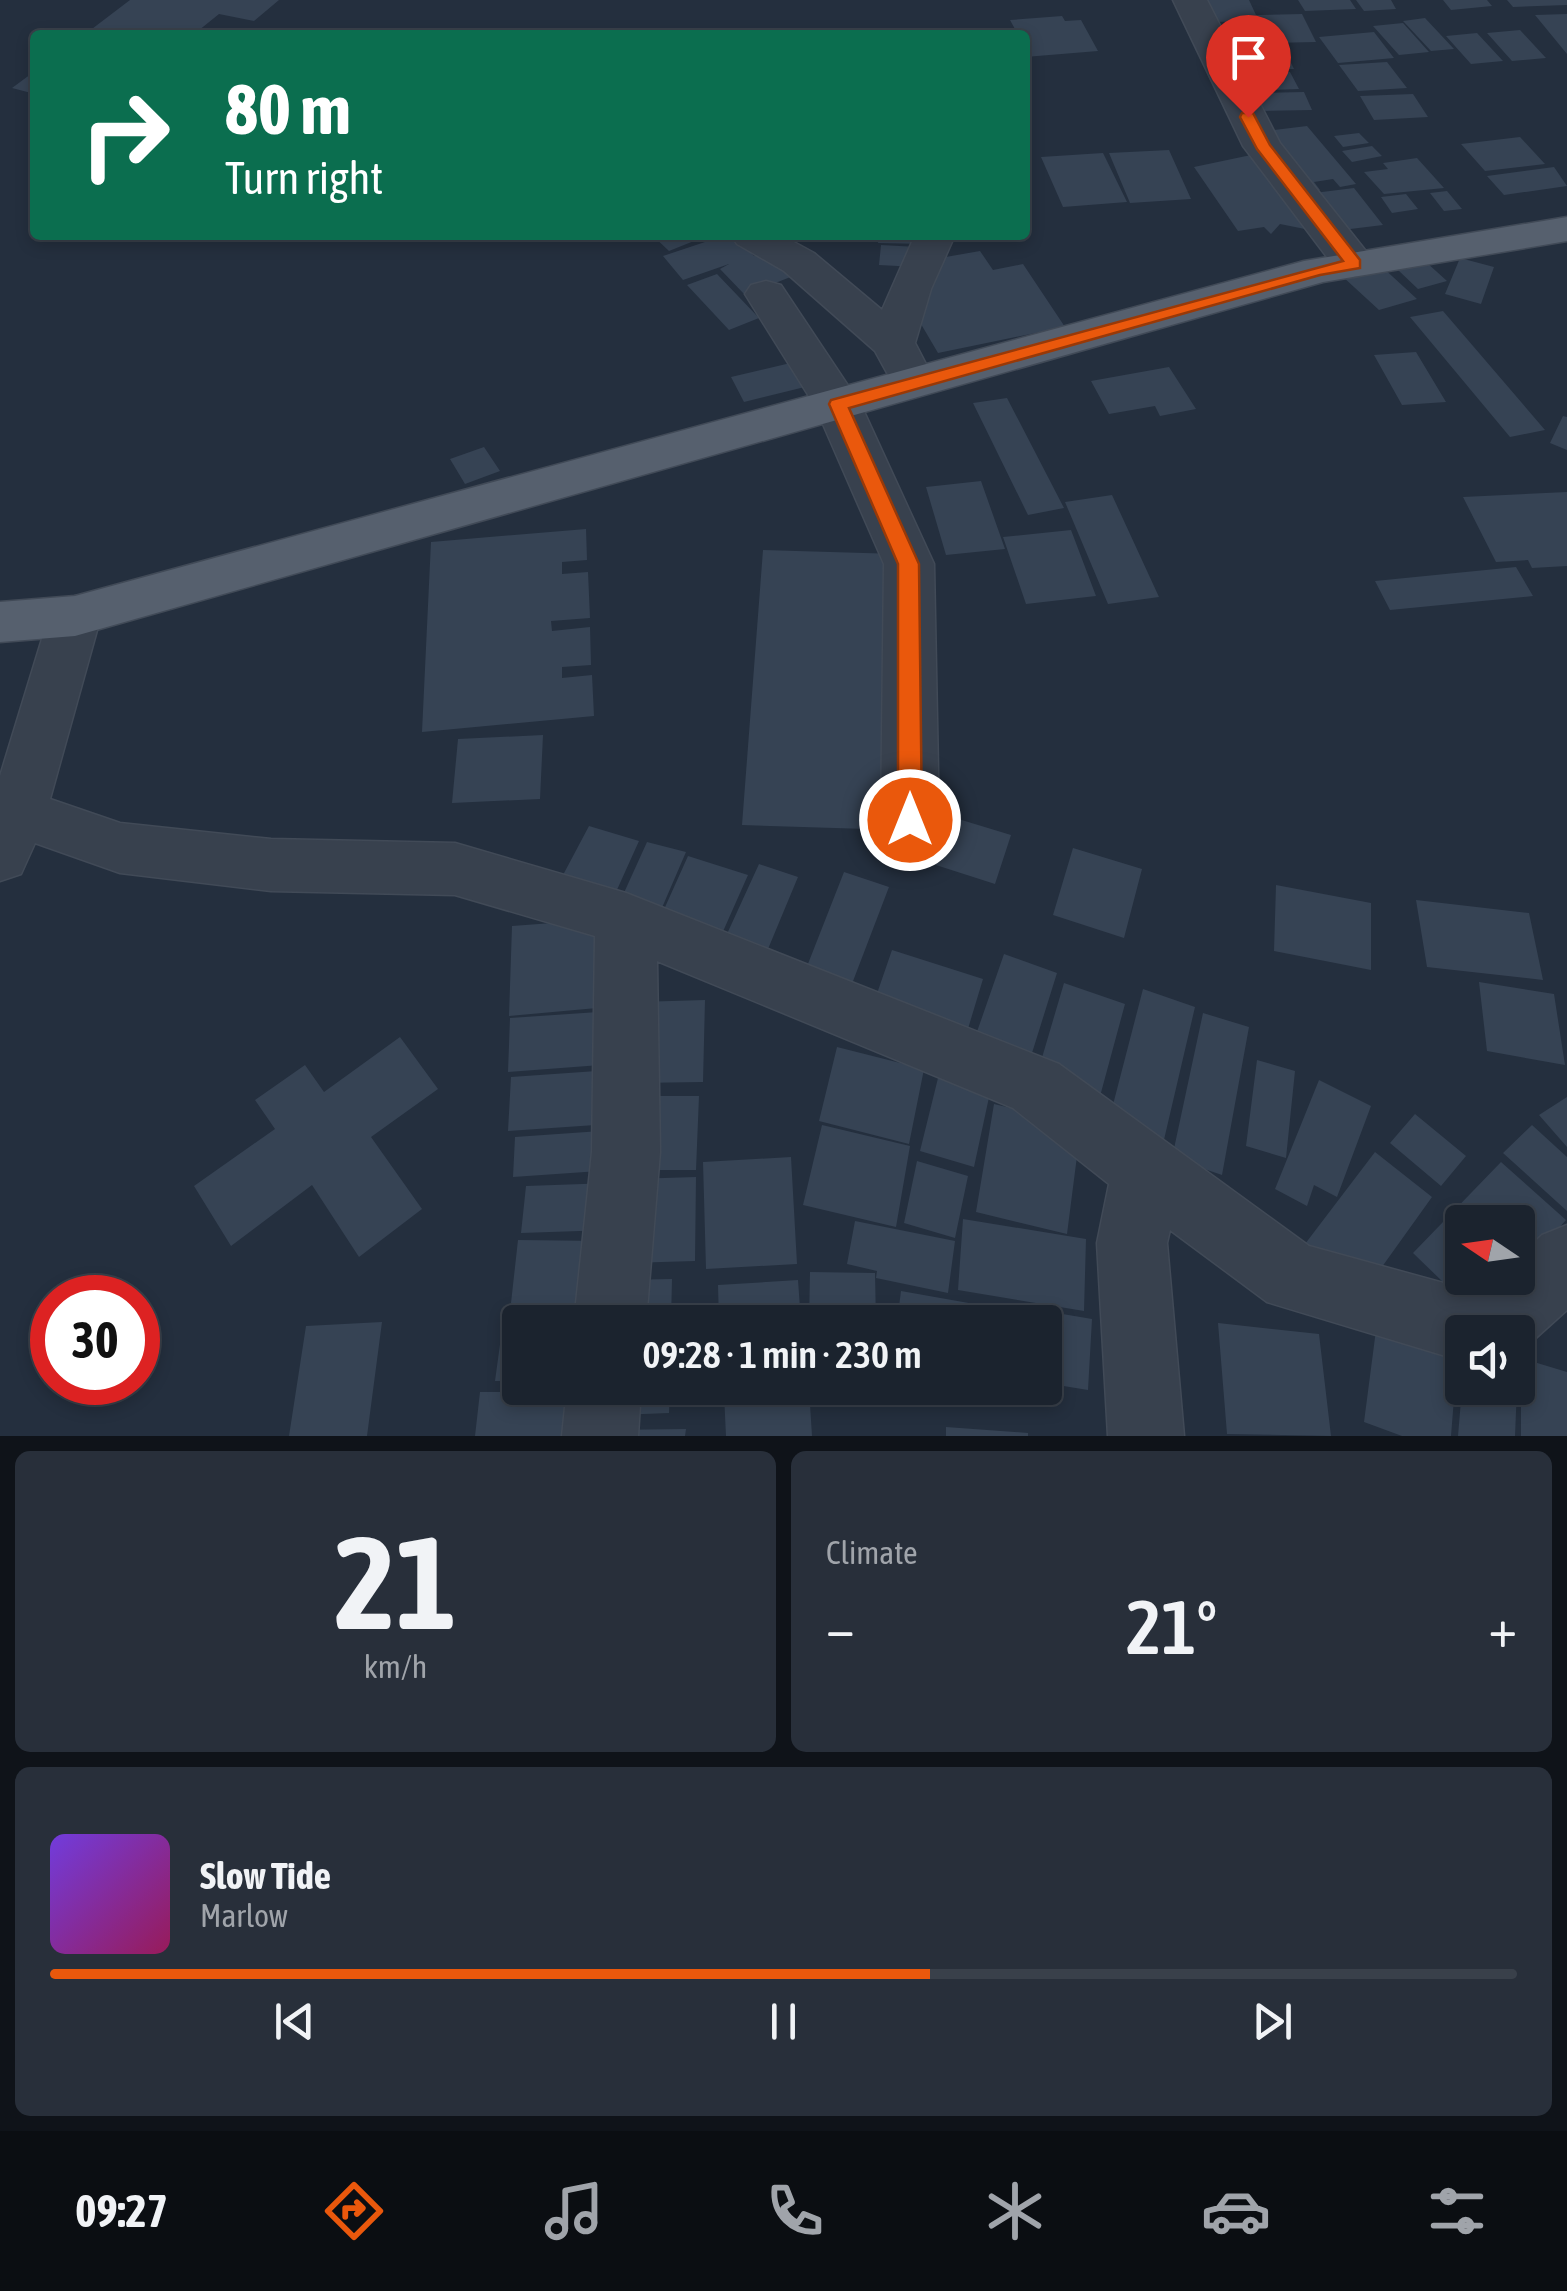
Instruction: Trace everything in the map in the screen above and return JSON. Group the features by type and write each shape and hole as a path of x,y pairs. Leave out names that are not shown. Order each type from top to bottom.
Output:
{"main road":[{"path":"0,622 74,616 1319,270 1567,229"}],"street":[{"path":"1190,0 1262,146 1354,264"},
{"path":"760,240 800,262 893,343 914,383"},
{"path":"893,343 910,288 922,270 932,240"},
{"path":"766,294 838,404 909,564 910,820"},
{"path":"74,616 9,834 271,866 455,869 552,895 626,920 1036,1086 1292,1277 1481,1330 1498,1326 1567,1260"},
{"path":"612,1305 626,1152 626,920"},
{"path":"1146,1170 1132,1242 1146,1436"},
{"path":"600,1436 603,1405"}],"building":[{"path":"130,0 279,0 254,21 219,14 199,30 91,30"},
{"path":"1200,0 1249,0 1256,15 1302,14 1316,42 1271,43 1260,21 1210,22"},
{"path":"1298,0 1350,0 1356,9 1305,11"},
{"path":"1356,0 1391,0 1396,9 1364,11"},
{"path":"1443,0 1487,0 1492,6 1451,10"},
{"path":"1507,0 1567,0 1567,5 1513,7"},
{"path":"1567,14 1567,54 1535,15"},
{"path":"1062,16 1065,21 1081,20 1098,51 1030,57 1030,30 1015,30 1010,20"},
{"path":"1425,18 1454,49 1431,51 1403,21"},
{"path":"1403,23 1429,52 1399,55 1373,26"},
{"path":"1214,25 1256,25 1264,45 1222,46"},
{"path":"1520,30 1546,58 1512,61 1487,33"},
{"path":"1374,32 1394,58 1338,63 1319,37"},
{"path":"1477,33 1503,61 1471,64 1446,36"},
{"path":"1285,51 1294,69 1234,70 1226,52"},
{"path":"1387,62 1407,88 1358,91 1339,65"},
{"path":"1290,72 1299,89 1243,91 1235,73"},
{"path":"30,75 30,93 12,88"},
{"path":"1304,92 1312,110 1258,111 1250,93"},
{"path":"1413,94 1428,117 1374,120 1360,96"},
{"path":"1307,126 1356,184 1340,187 1333,179 1314,182 1320,190 1305,192 1258,132"},
{"path":"1359,133 1369,143 1343,147 1334,136"},
{"path":"1520,137 1545,164 1485,171 1461,144"},
{"path":"1372,146 1382,156 1352,162 1342,151"},
{"path":"1169,150 1191,199 1130,203 1109,153"},
{"path":"1103,153 1127,202 1063,207 1041,157"},
{"path":"1251,155 1305,229 1280,224 1271,234 1264,227 1238,231 1194,167"},
{"path":"1417,158 1444,188 1384,194 1364,172 1388,169 1383,163"},
{"path":"1554,167 1567,186 1504,195 1487,176"},
{"path":"1354,188 1383,225 1334,231 1306,194"},
{"path":"1447,191 1462,209 1444,211 1430,193"},
{"path":"1406,194 1418,209 1392,213 1381,197"},
{"path":"657,240 696,240 669,251"},
{"path":"711,240 738,240 754,256 768,251 793,276 745,295 720,269 729,264 683,280 663,256"},
{"path":"878,240 926,240 926,244 878,243"},
{"path":"881,245 918,247 917,267 879,265"},
{"path":"980,251 993,270 1023,264 1065,327 938,353 918,319 940,258"},
{"path":"1460,258 1494,267 1481,304 1445,294"},
{"path":"1426,262 1447,281 1418,289 1398,270"},
{"path":"1380,265 1417,299 1379,310 1342,276"},
{"path":"717,274 759,318 729,330 687,285"},
{"path":"1443,311 1545,430 1510,437 1410,317"},
{"path":"1416,352 1446,402 1402,405 1374,355"},
{"path":"799,361 813,385 744,402 731,377"},
{"path":"1169,367 1196,409 1160,416 1155,406 1109,414 1091,381"},
{"path":"1007,398 1064,508 1028,515 973,403"},
{"path":"1563,416 1567,417 1567,450 1550,443"},
{"path":"484,447 500,471 465,484 450,459"},
{"path":"981,481 1005,549 946,555 926,487"},
{"path":"1567,492 1567,566 1532,568 1528,560 1496,562 1463,497"},
{"path":"1112,495 1159,597 1108,604 1065,502"},
{"path":"586,529 587,560 562,562 562,574 588,572 590,618 551,621 552,631 590,627 591,665 562,667 562,678 592,675 594,716 422,732 431,542"},
{"path":"1071,530 1096,596 1026,604 1003,537"},
{"path":"763,550 898,554 899,830 742,825"},
{"path":"1516,567 1533,596 1390,610 1375,581"},
{"path":"543,735 540,799 452,803 458,739"},
{"path":"932,811 1011,835 995,884 914,858"},
{"path":"589,826 639,841 616,892 563,875"},
{"path":"647,842 686,852 658,917 618,906"},
{"path":"1073,848 1142,869 1124,938 1053,915"},
{"path":"688,856 748,875 717,945 657,925"},
{"path":"759,864 798,877 763,961 721,947"},
{"path":"844,872 889,887 850,989 804,974"},
{"path":"1276,885 1371,903 1371,970 1274,951"},
{"path":"1416,900 1529,913 1543,980 1427,967"},
{"path":"606,919 608,1007 509,1016 512,926"},
{"path":"892,950 983,979 964,1042 871,1011"},
{"path":"1004,954 1057,973 1027,1069 971,1049"},
{"path":"1479,982 1554,994 1565,1065 1487,1051"},
{"path":"1064,983 1125,1004 1099,1100 1036,1078"},
{"path":"1143,989 1195,1007 1163,1144 1108,1124"},
{"path":"705,1000 703,1082 635,1083 638,1002"},
{"path":"613,1011 614,1064 508,1072 510,1018"},
{"path":"1203,1013 1249,1027 1222,1175 1172,1158"},
{"path":"400,1037 438,1089 371,1137 422,1209 359,1257 312,1185 231,1246 194,1186 275,1129 255,1100 305,1065 324,1092"},
{"path":"837,1047 924,1069 909,1144 819,1121"},
{"path":"1257,1060 1295,1071 1286,1158 1246,1146"},
{"path":"611,1070 610,1124 508,1131 511,1077"},
{"path":"939,1074 991,1088 974,1167 920,1151"},
{"path":"1319,1080 1371,1106 1337,1197 1314,1185 1307,1206 1275,1189"},
{"path":"636,1096 699,1096 696,1170 630,1170"},
{"path":"1567,1097 1567,1147 1539,1115"},
{"path":"994,1104 1081,1125 1067,1234 976,1212"},
{"path":"1415,1114 1466,1156 1441,1186 1390,1143"},
{"path":"822,1125 910,1146 896,1227 803,1205"},
{"path":"1532,1125 1567,1157 1567,1211 1503,1153"},
{"path":"615,1130 614,1170 513,1177 515,1137"},
{"path":"1375,1152 1432,1197 1364,1292 1305,1244"},
{"path":"791,1157 797,1264 706,1269 703,1162"},
{"path":"917,1161 968,1176 955,1238 904,1223"},
{"path":"1501,1162 1566,1220 1535,1255 1535,1205 1459,1205"},
{"path":"696,1177 695,1261 629,1263 632,1179"},
{"path":"611,1183 609,1230 521,1233 526,1186"},
{"path":"963,1219 1086,1239 1084,1311 958,1290"},
{"path":"1445,1220 1445,1284 1413,1253"},
{"path":"855,1221 955,1241 948,1293 876,1278 877,1271 847,1264"},
{"path":"518,1240 601,1241 596,1304 511,1303"},
{"path":"810,1272 875,1273 876,1305 809,1305"},
{"path":"672,1279 671,1305 621,1305 622,1280"},
{"path":"798,1280 800,1305 719,1305 718,1285"},
{"path":"901,1291 980,1305 899,1305"},
{"path":"1456,1295 1498,1295 1479,1315"},
{"path":"1062,1314 1092,1319 1088,1390 1062,1386"},
{"path":"382,1322 367,1436 289,1436 306,1326"},
{"path":"1218,1323 1319,1334 1331,1436 1227,1434"},
{"path":"502,1330 502,1381 495,1381"},
{"path":"1376,1330 1445,1356 1445,1405 1453,1405 1451,1436 1402,1436 1364,1422"},
{"path":"1535,1362 1567,1372 1567,1436 1521,1436 1521,1405 1535,1405"},
{"path":"480,1392 502,1392 502,1405 594,1405 592,1436 475,1436"},
{"path":"618,1405 669,1405 669,1413 618,1415"},
{"path":"725,1405 810,1405 812,1436 726,1436"},
{"path":"1461,1405 1516,1405 1515,1436 1458,1436"},
{"path":"946,1427 1028,1433 1028,1436 946,1436"},
{"path":"686,1429 685,1436 609,1436 609,1430"}],"route":[{"path":"910,820 909,564 838,404 1319,270 1354,264 1262,146 1248,117"}]}
